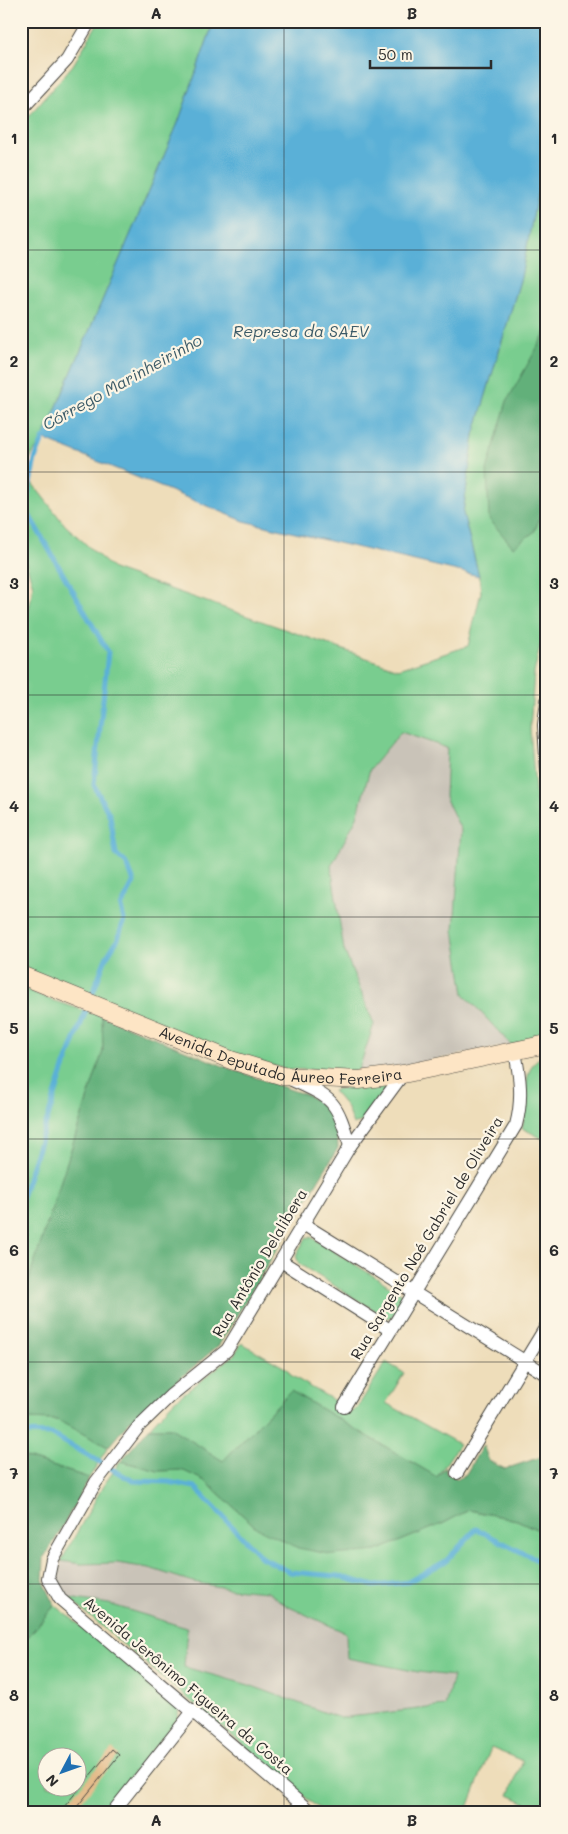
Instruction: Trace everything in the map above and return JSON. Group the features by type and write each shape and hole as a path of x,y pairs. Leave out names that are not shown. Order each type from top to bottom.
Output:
{"main road":[{"name":"Avenida Deputado Áureo Ferreira","path":"21,975 231,1060 283,1076 359,1080 403,1074 547,1044"}],"street":[{"path":"21,110 67,60 90,21"},
{"path":"547,700 544,725 547,771"},
{"name":"Rua Sargento Noé Gabriel de Oliveira","path":"344,1406 516,1125 521,1108 521,1081 515,1052"},
{"name":"Rua Antônio Delalibera","path":"48,1578 52,1560 96,1482 139,1426 170,1396 227,1350 350,1146 403,1074"},
{"path":"283,1076 329,1098 339,1110 350,1146"},
{"path":"303,1224 547,1375"},
{"path":"281,1261 390,1330"},
{"path":"456,1473 547,1325"},
{"name":"Avenida Jerônimo Figueira da Costa","path":"48,1578 60,1599 194,1710 312,1813"},
{"path":"112,1813 194,1710"}],"shaded area":[{"path":"401,731 447,748 445,797 461,830 454,930 511,1045 403,1066 358,1072 374,1024 344,950 331,866 357,817 370,769"},
{"path":"61,1561 81,1564 116,1563 149,1568 193,1582 231,1589 268,1592 287,1606 346,1633 347,1658 418,1672 453,1676 445,1706 340,1718 249,1685 184,1667 109,1604 68,1598 58,1580"}],"green space":[{"path":"99,21 214,21 178,123 43,439 21,471 21,125 73,65"},
{"path":"547,144 547,330 536,350 534,532 547,500 547,616 534,673 530,729 536,800 547,863 547,1035 511,1045 464,994 454,930 461,830 445,797 447,748 401,732 370,769 357,817 331,866 344,950 374,1024 358,1072 285,1069 234,1054 21,968 21,654 33,586 21,546 21,486 32,483 65,525 113,569 398,669 468,646 481,592 479,576 463,513 474,435 521,277"},
{"path":"547,330 547,500 534,532 513,547 489,519 487,470 507,401"},
{"path":"21,987 51,1000 102,1016 103,1051 21,1304"},
{"path":"102,1016 228,1068 309,1096 328,1109 337,1127 338,1148 219,1345 129,1422 108,1447 57,1420 21,1419 21,1304 103,1051"},
{"path":"547,1055 547,1141 522,1128 528,1075 538,1059"},
{"path":"389,1086 362,1121 353,1125 346,1106 333,1091 339,1088"},
{"path":"311,1237 401,1293 404,1300 392,1317 387,1318 299,1264 296,1256 306,1238"},
{"path":"242,1343 287,1369 292,1376 335,1401 337,1408 348,1414 357,1408 386,1362 404,1373 386,1403 459,1444 437,1477 291,1391 223,1461 171,1428 149,1428 174,1401 233,1356"},
{"path":"291,1391 437,1477 446,1467 446,1473 458,1479 466,1474 483,1445 489,1461 505,1469 547,1455 547,1534 517,1520 469,1510 442,1524 376,1551 334,1555 298,1548 257,1528 205,1481 182,1470 158,1471 121,1461 149,1428 171,1428 223,1461"},
{"path":"21,1419 57,1420 108,1447 89,1478 21,1456"},
{"path":"21,1456 89,1478 44,1557 43,1580 55,1605 21,1645"},
{"path":"121,1461 158,1471 182,1470 205,1481 257,1528 376,1551 442,1524 469,1510 517,1520 547,1534 547,1813 509,1795 523,1761 491,1748 466,1813 324,1813 68,1598 109,1604 187,1628 184,1667 249,1685 340,1718 445,1706 453,1676 418,1672 347,1658 346,1633 287,1606 268,1592 231,1589 193,1582 149,1568 117,1563 81,1564 61,1561 103,1486"},
{"path":"55,1605 179,1706 178,1718 101,1813 21,1813 21,1645"}],"water":[{"name":"Represa da SAEV","path":"214,21 547,21 547,144 521,277 474,435 463,513 479,576 244,521 43,439 178,123"}],"building":[{"path":"112,1749 119,1755 88,1793 88,1778"},
{"path":"73,1796 86,1796 72,1813 59,1813"}],"waterway":[{"name":"Córrego Marinheirinho","path":"21,1200 63,1071 106,958 118,939 124,920 121,907 134,882 127,864 116,854 110,816 94,785 108,652 25,508 35,459 43,439 47,436"},
{"path":"21,1433 51,1434 133,1481 169,1482 195,1487 261,1557 290,1572 338,1576 374,1586 408,1582 446,1561 476,1529 547,1565"}]}
